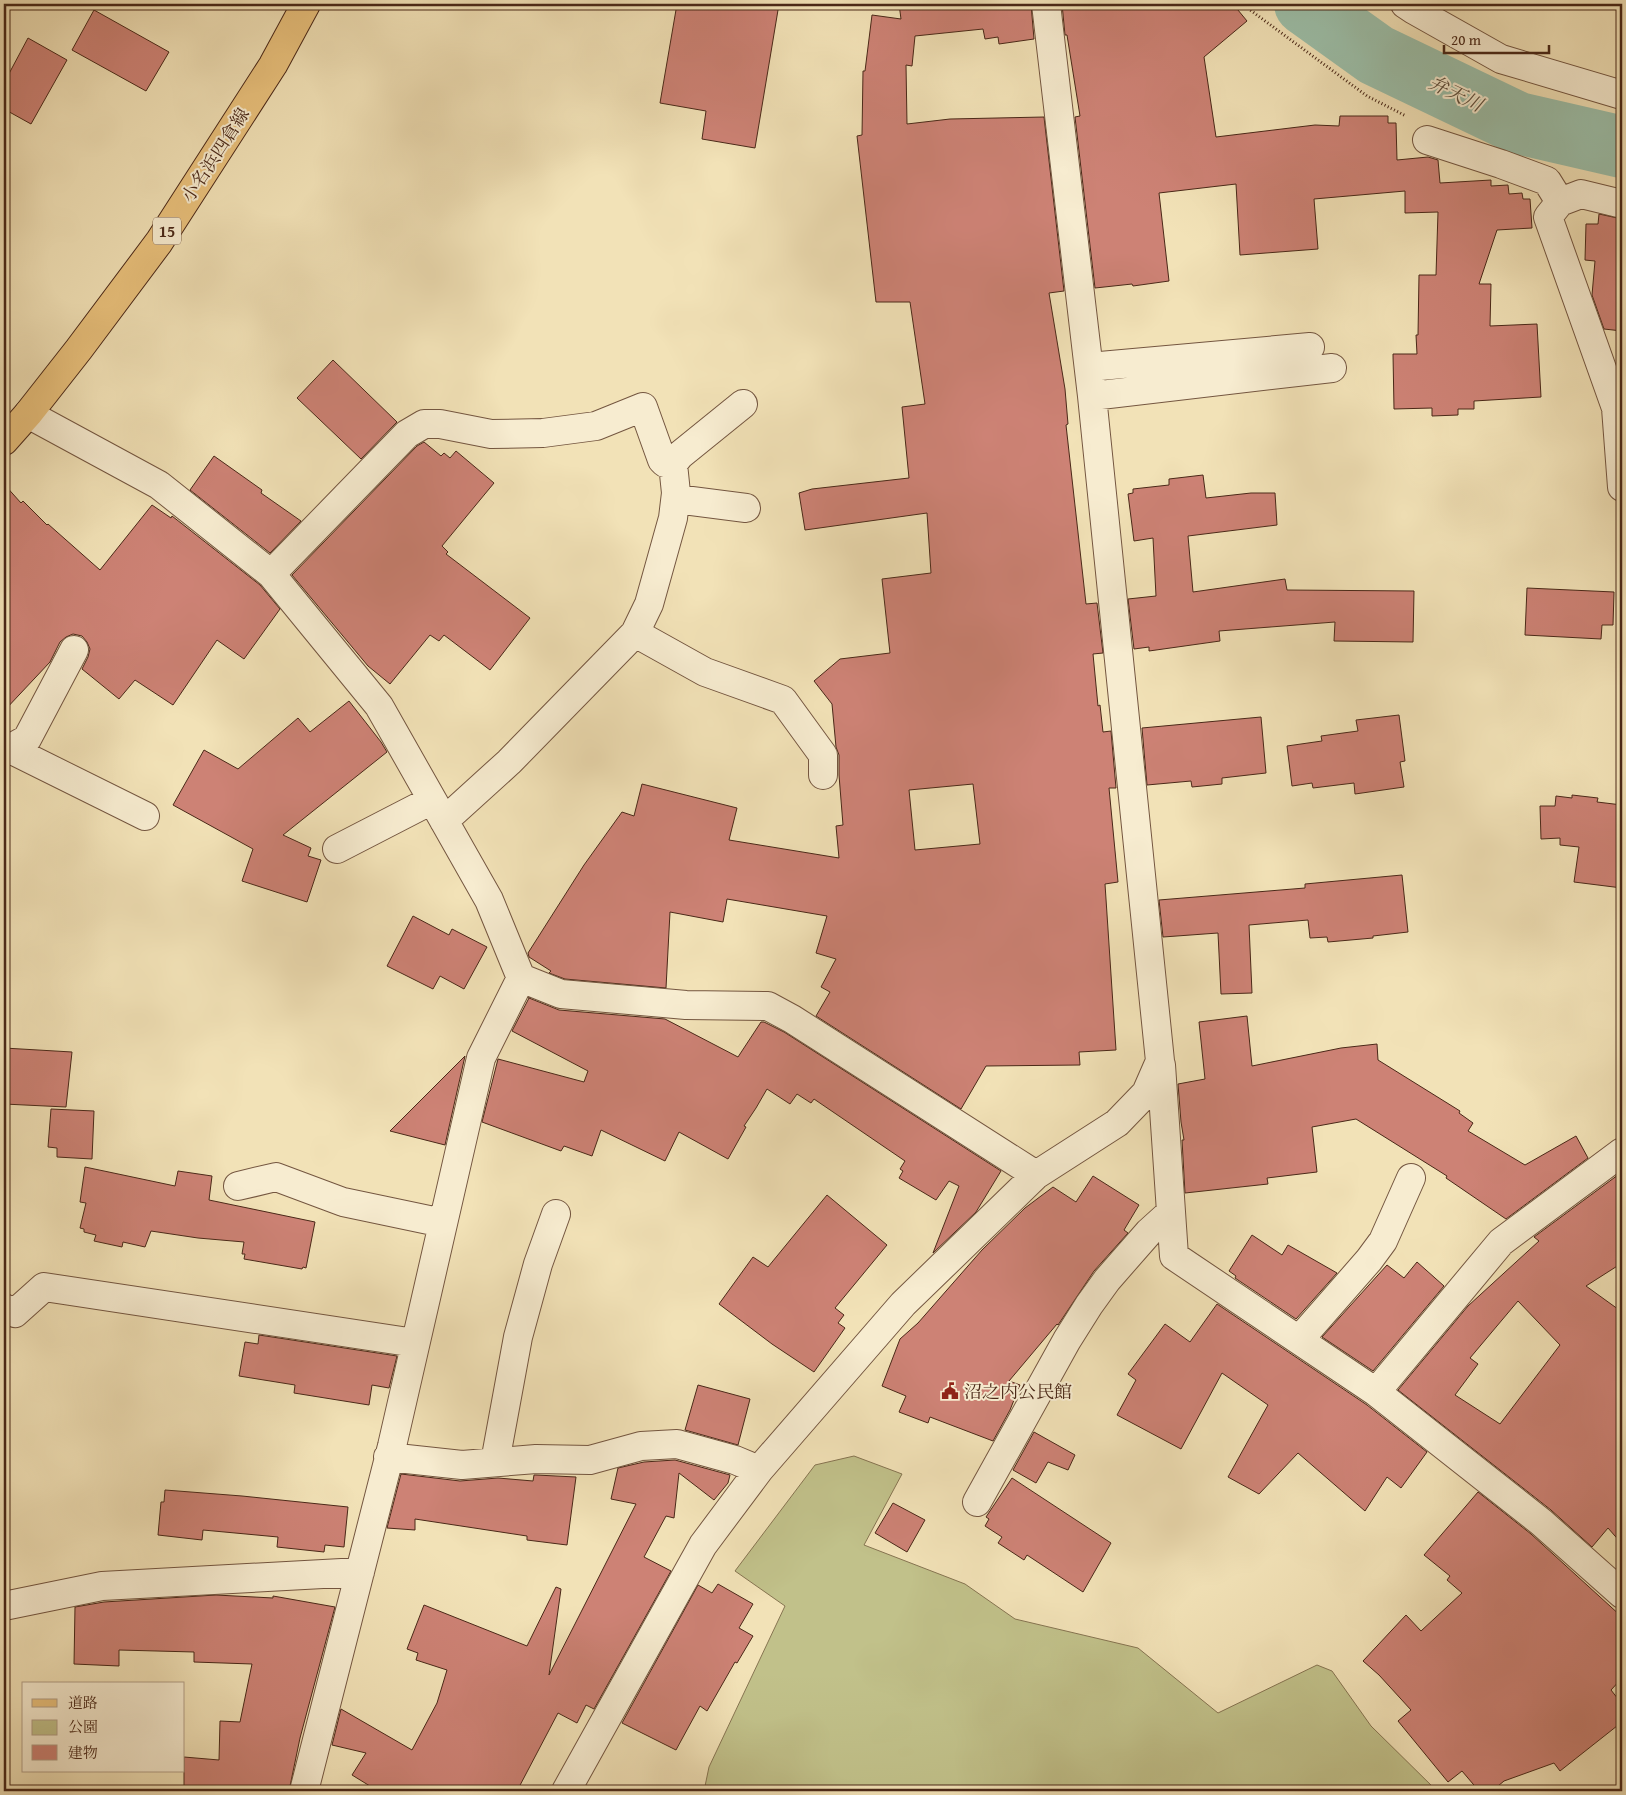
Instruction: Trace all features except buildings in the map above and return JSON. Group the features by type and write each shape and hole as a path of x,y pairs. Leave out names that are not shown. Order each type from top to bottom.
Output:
{"main road":[{"name":"小名浜四倉線","path":"4,441 28,414 159,242 273,65 306,4"}],"street":[{"path":"1046,4 1089,368 1160,1061 1174,1256 1376,1392 1541,1522 1622,1594"},
{"path":"1405,4 1501,59 1622,95"},
{"path":"1427,140 1547,181 1560,202"},
{"path":"1622,204 1581,194 1560,202 1548,218 1616,408 1622,488"},
{"path":"1089,368 1310,347"},
{"path":"1092,396 1332,368"},
{"path":"338,849 438,810 509,762 635,633 649,604 673,518 676,499 673,464 680,455 743,404"},
{"path":"271,574 407,434 424,424 440,424 492,434 543,433 596,426 643,407 662,460 665,463 673,464"},
{"path":"28,414 159,485 271,574 379,706 488,900 521,978 561,994 686,1005 768,1006 792,1019 1036,1175"},
{"path":"676,499 746,508"},
{"path":"635,633 705,672 783,700 824,755 824,775"},
{"path":"7,750 27,739 74,650"},
{"path":"7,750 145,816"},
{"path":"304,1791 388,1457 481,1058 521,978"},
{"path":"566,1791 703,1545 759,1470 903,1304 1036,1175 1117,1123 1146,1093 1160,1061"},
{"path":"1376,1392 1501,1242 1622,1152"},
{"path":"238,1186 276,1177 343,1202 443,1223"},
{"path":"1299,1340 1369,1260 1383,1241 1411,1178"},
{"path":"495,1462 518,1337 538,1264 556,1214"},
{"path":"977,1502 1067,1340 1090,1305 1107,1280 1143,1239 1170,1214"},
{"path":"4,1308 15,1313 44,1287 415,1343"},
{"path":"388,1457 462,1465 536,1459 590,1460 640,1446 677,1444 735,1460 759,1470"},
{"path":"4,1606 102,1586 360,1572"}],"path":[{"path":"1242,4 1367,96 1410,118"}],"green space":[{"path":"854,1456 902,1474 864,1545 965,1584 1015,1619 1138,1648 1218,1713 1317,1665 1332,1671 1371,1726 1437,1791 704,1791 709,1767 785,1606 735,1571 815,1465"}],"waterway":[{"name":"弁天川","path":"1305,4 1376,55 1518,123 1622,147"}],"place":[{"name":"沼之内公民館","path":"950,1391"}]}
